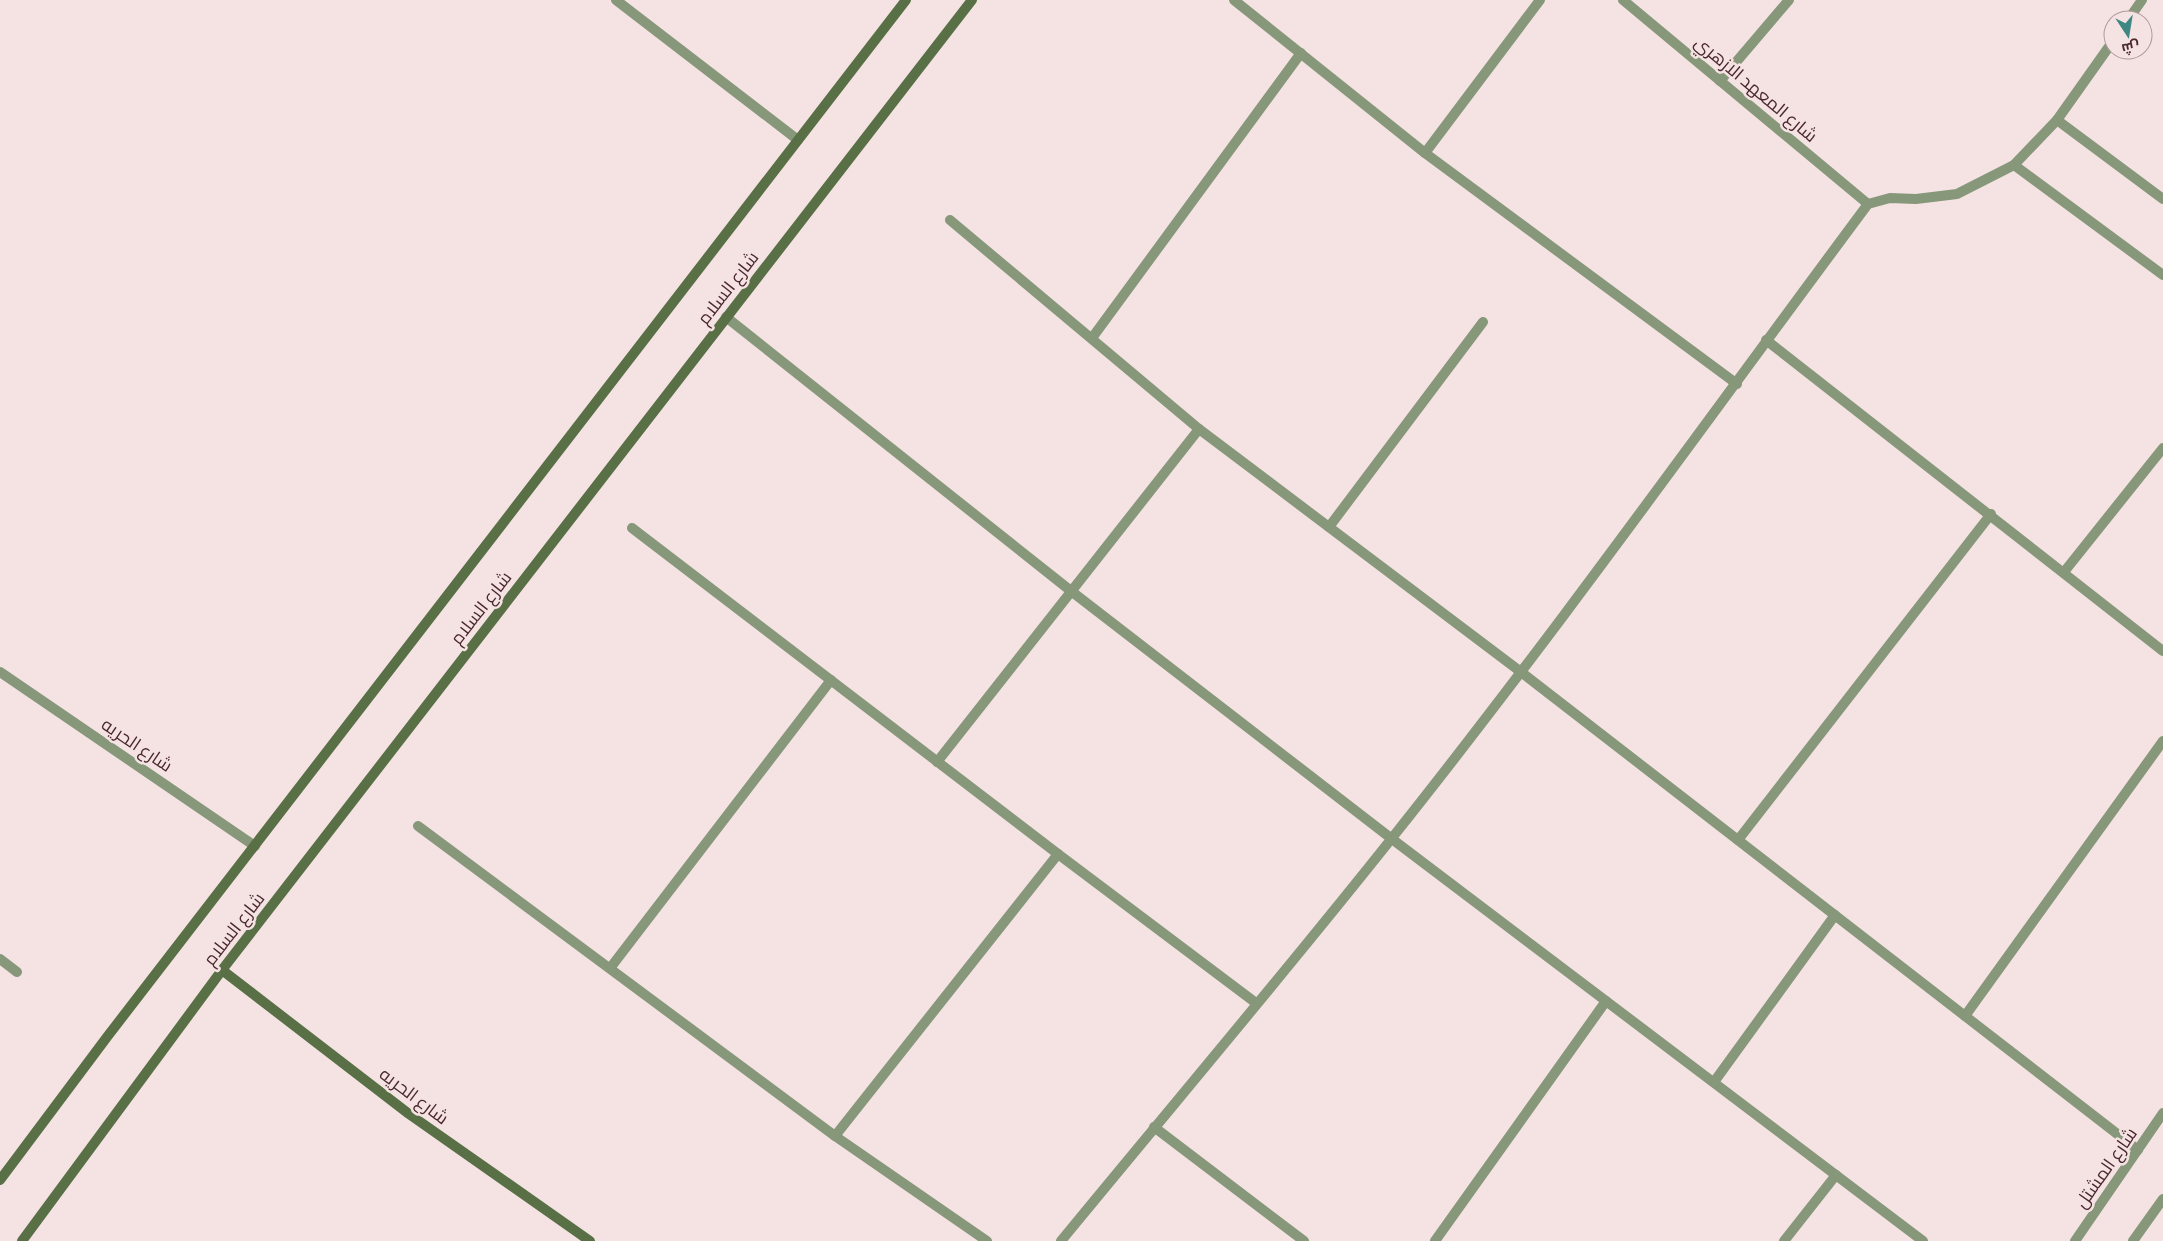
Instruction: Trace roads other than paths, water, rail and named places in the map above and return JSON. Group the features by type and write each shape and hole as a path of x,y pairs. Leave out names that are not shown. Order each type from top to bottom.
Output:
{"street":[{"path":"616,0 798,140"},
{"name":"شارع السلام","path":"0,1180 107,1037 906,0"},
{"name":"شارع السلام","path":"22,1241 222,970 972,0"},
{"path":"1234,0 1425,153 1736,384"},
{"path":"1425,153 1540,0"},
{"name":"شارع المعهد الازهري","path":"1624,0 1868,204"},
{"path":"1720,81 1789,0"},
{"path":"1092,338 1301,53"},
{"path":"1061,1241 1392,839 1521,672 1868,204 1890,198 1916,199 1957,194 2014,165 2057,120 2103,55"},
{"path":"2057,120 2163,199"},
{"path":"2014,165 2163,275"},
{"path":"950,220 1199,429 1521,672 2138,1150"},
{"path":"726,317 1071,591 1392,839 1923,1241"},
{"path":"1329,527 1482,322"},
{"path":"1766,340 1991,514 2163,651"},
{"path":"937,762 1199,429"},
{"path":"2064,572 2163,448"},
{"path":"1738,840 1991,514"},
{"path":"632,528 1256,1003"},
{"name":"شارع الحريه","path":"0,672 255,846"},
{"path":"611,967 831,680"},
{"path":"1965,1016 2163,741"},
{"path":"418,826 611,967 836,1136 987,1241"},
{"path":"836,1136 1058,854"},
{"path":"1714,1082 1835,915"},
{"path":"0,959 17,972"},
{"name":"شارع الحريه","path":"222,970 409,1114 590,1241"},
{"path":"1435,1241 1606,1001"},
{"name":"شارع المشتل","path":"2075,1241 2163,1113"},
{"path":"1154,1127 1304,1241"},
{"path":"1784,1241 1836,1175"},
{"path":"2133,1241 2163,1199"}]}
